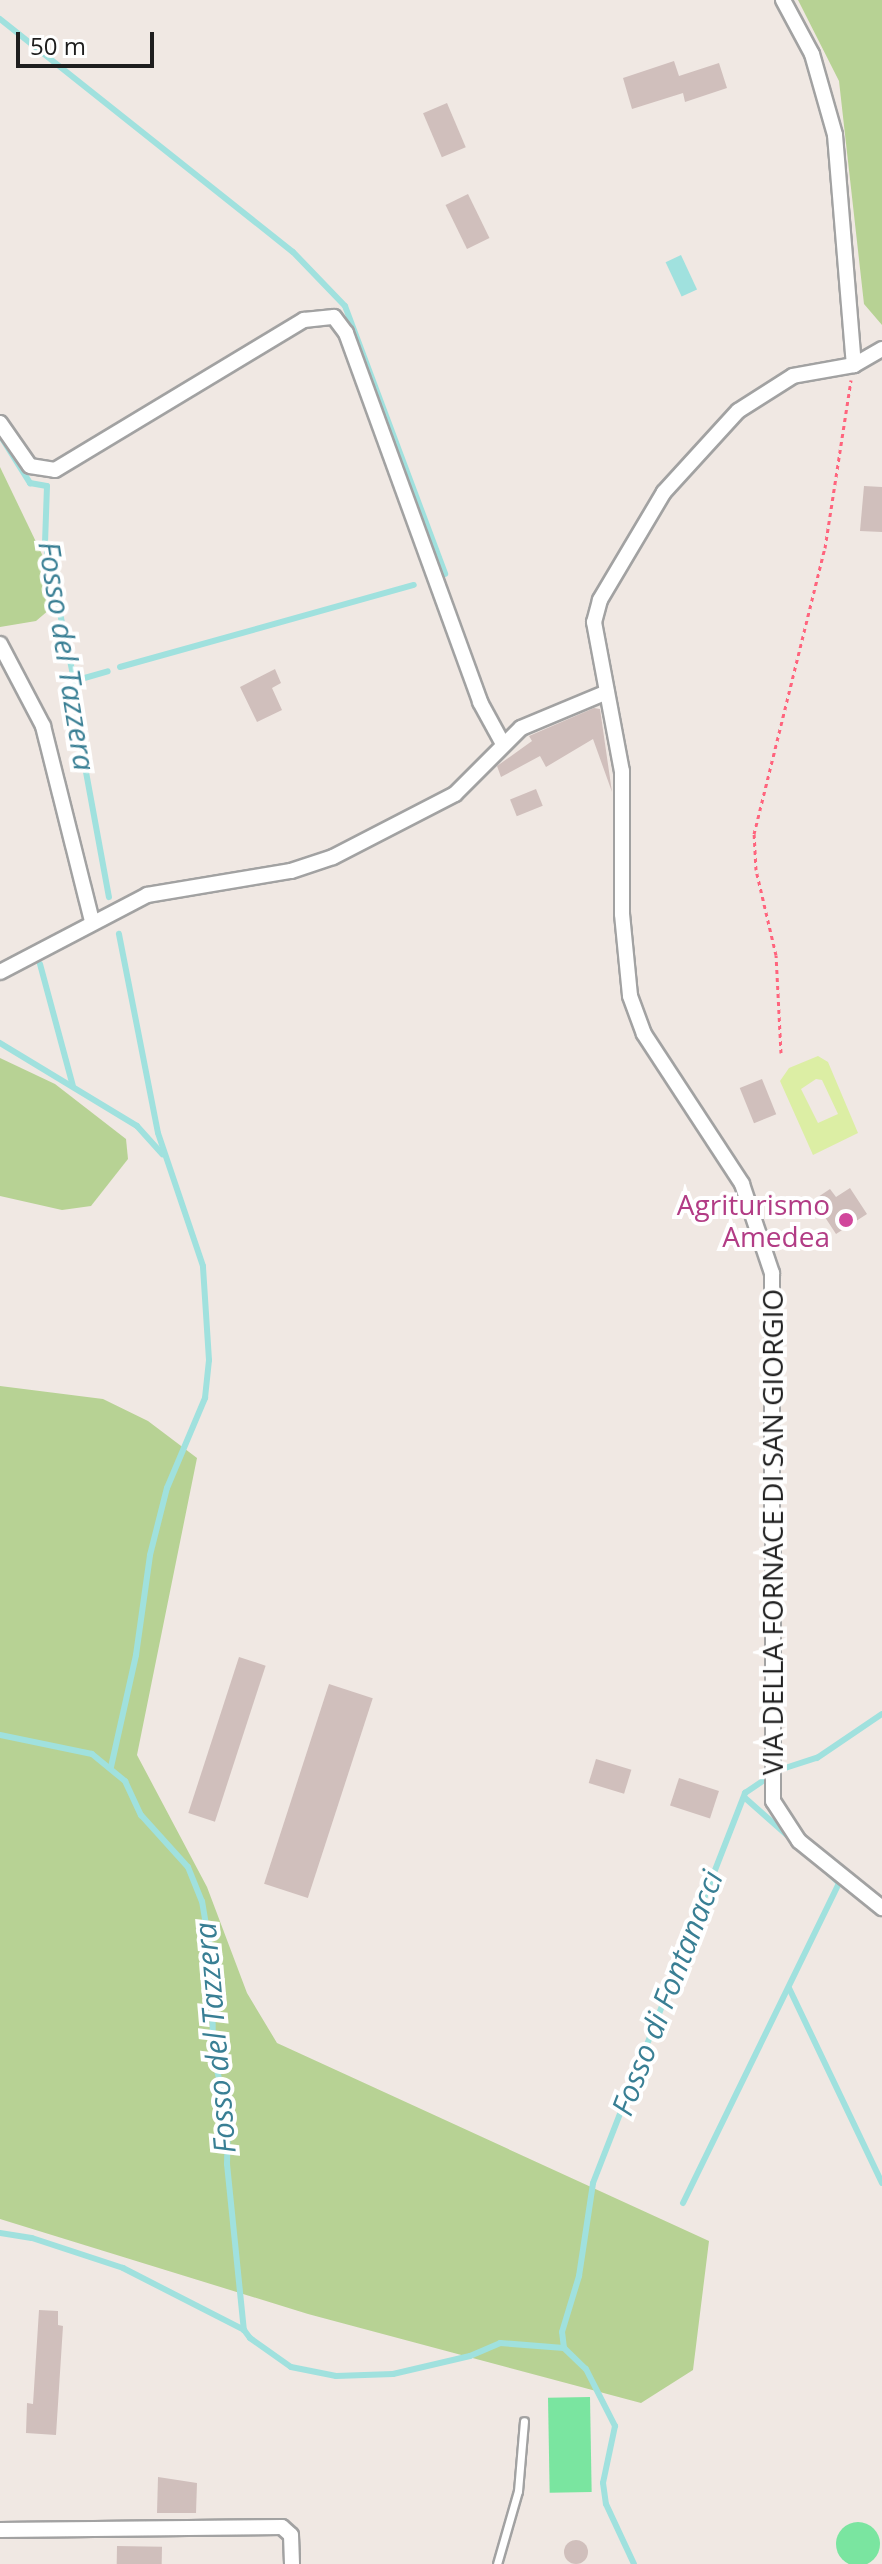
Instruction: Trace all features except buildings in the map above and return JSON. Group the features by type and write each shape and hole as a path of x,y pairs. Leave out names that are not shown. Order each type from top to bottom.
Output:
{"street":[{"path":"783,0 812,54 835,135 854,365 882,349"},
{"path":"0,423 30,466 55,470 304,320 334,317 346,333 480,702 503,744"},
{"name":"VIA DELLA FORNACE DI SAN GIORGIO","path":"854,365 804,372 764,391 707,440 664,492 594,615 622,771 622,928 634,1010 742,1184 772,1273 773,1801 799,1841 882,1908"},
{"path":"0,644 43,726 92,921"},
{"path":"0,972 92,921 147,895 291,871 333,857 448,798 503,744 536,720 607,692"},
{"path":"0,2530 282,2527 291,2535 292,2564"}],"lane":[{"path":"497,2564 518,2491 524,2421"}],"path":[{"path":"781,1053 776,955 756,870 754,834 825,548 854,365"}],"green space":[{"path":"798,0 882,0 882,325 864,304 839,81"},
{"path":"0,467 63,598 36,621 0,627"},
{"path":"818,1056 828,1062 858,1133 813,1155 780,1081 789,1068","holes":["816,1079 822,1080 838,1114 818,1123 801,1089"]},
{"path":"0,1058 55,1084 126,1139 128,1159 91,1206 62,1210 0,1196"},
{"path":"0,1386 103,1399 148,1421 197,1458 137,1755 207,1887 247,1993 277,2043 709,2241 693,2370 641,2403 308,2314 0,2219"},
{"path":"590,2397 592,2492 550,2493 548,2398"},
{"path":"858,2522 874,2528 880,2544 874,2560 858,2566 842,2560 836,2544 842,2528"}],"water":[{"path":"681,255 697,289 682,297 666,262"}],"waterway":[{"path":"0,19 293,252 345,306 445,574"},
{"name":"Fosso del Tazzera","path":"0,435 30,483 47,486 45,542 75,684 77,723 109,897"},
{"path":"120,667 414,585"},
{"path":"74,681 108,671"},
{"name":"Fosso del Tazzera","path":"111,1767 136,1655 150,1555 167,1488 205,1398 209,1360 203,1266 158,1133 119,934"},
{"path":"40,964 73,1086"},
{"path":"0,1043 137,1126 162,1154"},
{"name":"Fosso di Fontanacci","path":"564,2348 562,2332 579,2276 593,2183 745,1793 779,1770 817,1758 882,1714"},
{"name":"Fosso del Tazzera","path":"0,1735 92,1754 125,1781 141,1815 188,1867 202,1901 212,1961 213,2053 228,2117 227,2164 244,2330 250,2338 291,2367 336,2376 393,2374 470,2356 500,2343 564,2348 586,2369 615,2426 603,2483 606,2504 634,2564"},
{"path":"744,1797 789,1837"},
{"path":"683,2203 839,1883 827,1872"},
{"path":"789,1988 882,2183"},
{"path":"0,2233 32,2238 123,2268 244,2330"}],"place":[{"name":"Agriturismo Amedea","path":"846,1220"}]}
